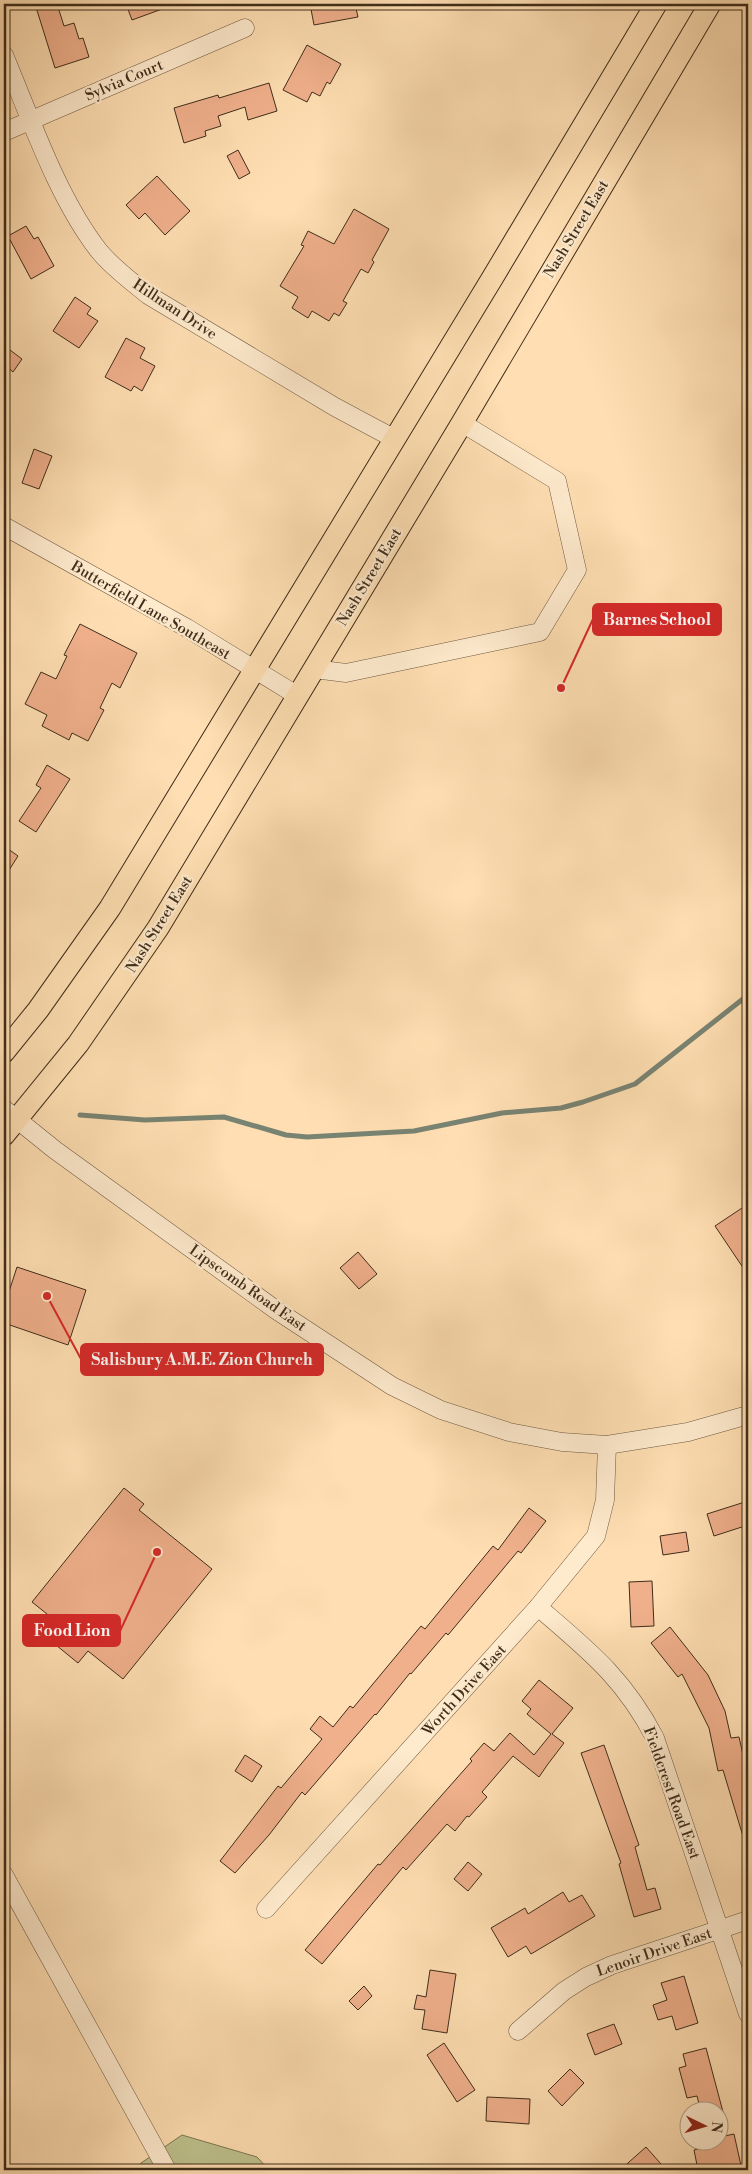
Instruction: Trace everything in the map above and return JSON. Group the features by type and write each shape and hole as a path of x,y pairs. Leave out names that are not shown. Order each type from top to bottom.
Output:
{"main road":[{"path":"4,1052 38,1010 110,908 656,4"},
{"name":"Nash Street East","path":"4,1135 11,1114 78,1044 142,952 462,423 710,4"}],"street":[{"name":"Sylvia Court","path":"4,132 245,28"},
{"name":"Hillman Drive","path":"4,55 66,200 78,221 101,253 123,275 148,295 335,407 393,438"},
{"path":"314,669 346,672 540,632 577,570 557,481 462,423"},
{"name":"Butterfield Lane Southeast","path":"4,526 187,628 298,696"},
{"name":"Lipscomb Road East","path":"11,1114 55,1150 276,1310 392,1386 441,1410 509,1432 562,1442 607,1445 688,1432 748,1415"},
{"name":"Worth Drive East","path":"266,1909 538,1607 596,1536 605,1500 607,1445"},
{"name":"Fieldcrest Road East","path":"538,1607 599,1660 620,1682 643,1714 655,1738 748,2014"},
{"path":"4,1875 167,2170"},
{"name":"Lenoir Drive East","path":"518,2031 564,1991 586,1977 612,1965 748,1920"}],"green space":[{"path":"182,2135 257,2157 269,2170 136,2170 141,2163"}],"building":[{"path":"35,4 57,4 64,26 74,23 79,39 83,38 89,57 55,68"},
{"path":"126,4 173,4 173,5 132,20"},
{"path":"310,4 355,4 358,17 314,25"},
{"path":"307,45 341,64 330,84 327,82 320,96 312,92 307,102 283,90"},
{"path":"269,83 277,111 248,120 245,107 218,116 221,126 205,131 206,136 184,143 174,108 218,95 219,98"},
{"path":"238,150 250,173 239,179 227,156"},
{"path":"157,176 190,211 165,235 145,213 139,219 126,205"},
{"path":"354,209 389,229 372,260 374,262 368,273 361,269 343,301 347,303 339,316 334,313 329,321 312,311 308,318 292,308 298,297 280,286 304,246 301,245 308,231 334,244"},
{"path":"26,226 34,239 38,237 54,266 31,279 8,236"},
{"path":"75,297 91,308 87,314 98,321 79,348 53,331"},
{"path":"126,338 145,348 140,358 155,366 142,391 134,386 131,391 105,377"},
{"path":"10,350 22,359 13,372 4,364 4,358"},
{"path":"34,449 52,456 39,489 22,483"},
{"path":"80,624 137,653 120,688 112,683 100,708 104,710 88,741 72,733 69,740 42,726 47,715 25,704 41,672 56,679 67,656 64,655"},
{"path":"47,765 70,779 36,832 19,821 41,788 36,785"},
{"path":"4,846 18,856 4,878"},
{"path":"748,1204 748,1275 715,1226"},
{"path":"358,1252 377,1274 359,1289 340,1268"},
{"path":"17,1267 86,1290 68,1345 4,1323 4,1307"},
{"path":"124,1488 144,1504 139,1510 212,1569 123,1679 88,1651 78,1663 51,1641 62,1626 32,1602"},
{"path":"748,1501 748,1525 714,1536 707,1514"},
{"path":"529,1508 546,1521 521,1553 518,1551 448,1635 446,1633 410,1673 376,1715 305,1795 302,1792 269,1835 235,1873 220,1861 278,1786 281,1788 322,1739 310,1729 320,1716 333,1727 350,1706 353,1708 421,1626 425,1629 493,1546 498,1550"},
{"path":"686,1532 689,1551 663,1555 660,1536"},
{"path":"652,1581 654,1626 631,1627 629,1582"},
{"path":"670,1627 708,1675 725,1711 731,1738 739,1737 748,1777 748,1842 745,1843 723,1770 718,1771 709,1728 682,1674 678,1677 651,1643"},
{"path":"539,1680 573,1708 552,1734 564,1743 539,1777 513,1756 482,1792 487,1797 469,1817 467,1816 455,1831 447,1824 406,1870 403,1867 322,1964 305,1950 378,1864 380,1865 472,1761 470,1759 484,1743 494,1751 510,1733 534,1755 551,1734 527,1714 531,1709 522,1701"},
{"path":"604,1745 639,1845 635,1847 647,1890 655,1888 661,1909 634,1917 619,1864 621,1863 581,1753"},
{"path":"245,1755 262,1766 252,1782 235,1771"},
{"path":"468,1862 482,1874 468,1891 454,1879"},
{"path":"563,1892 569,1902 582,1895 595,1916 531,1954 526,1946 508,1957 491,1928 525,1908 528,1914"},
{"path":"430,1970 456,1974 447,2033 422,2029 425,2010 414,2009 417,1995 426,1997"},
{"path":"684,1976 698,2023 676,2030 672,2016 658,2020 653,2005 667,2000 661,1983"},
{"path":"364,1986 372,1996 358,2010 349,2001"},
{"path":"614,2024 622,2044 595,2055 587,2034"},
{"path":"444,2043 475,2090 457,2102 427,2055"},
{"path":"706,2048 720,2102 698,2102 697,2096 687,2098 679,2068 686,2066 683,2054"},
{"path":"570,2069 584,2083 562,2106 548,2091"},
{"path":"487,2097 530,2099 529,2124 486,2121"},
{"path":"734,2134 742,2170 698,2170 694,2152 730,2152 730,2135"},
{"path":"646,2147 661,2164 653,2170 620,2170"}],"waterway":[{"path":"80,1115 145,1120 224,1117 286,1135 307,1137 414,1131 502,1113 561,1108 635,1084 748,995"}],"place":[{"name":"Barnes School","path":"561,688"},
{"name":"Salisbury A.M.E. Zion Church","path":"47,1296"},
{"name":"Food Lion","path":"157,1552"}]}
